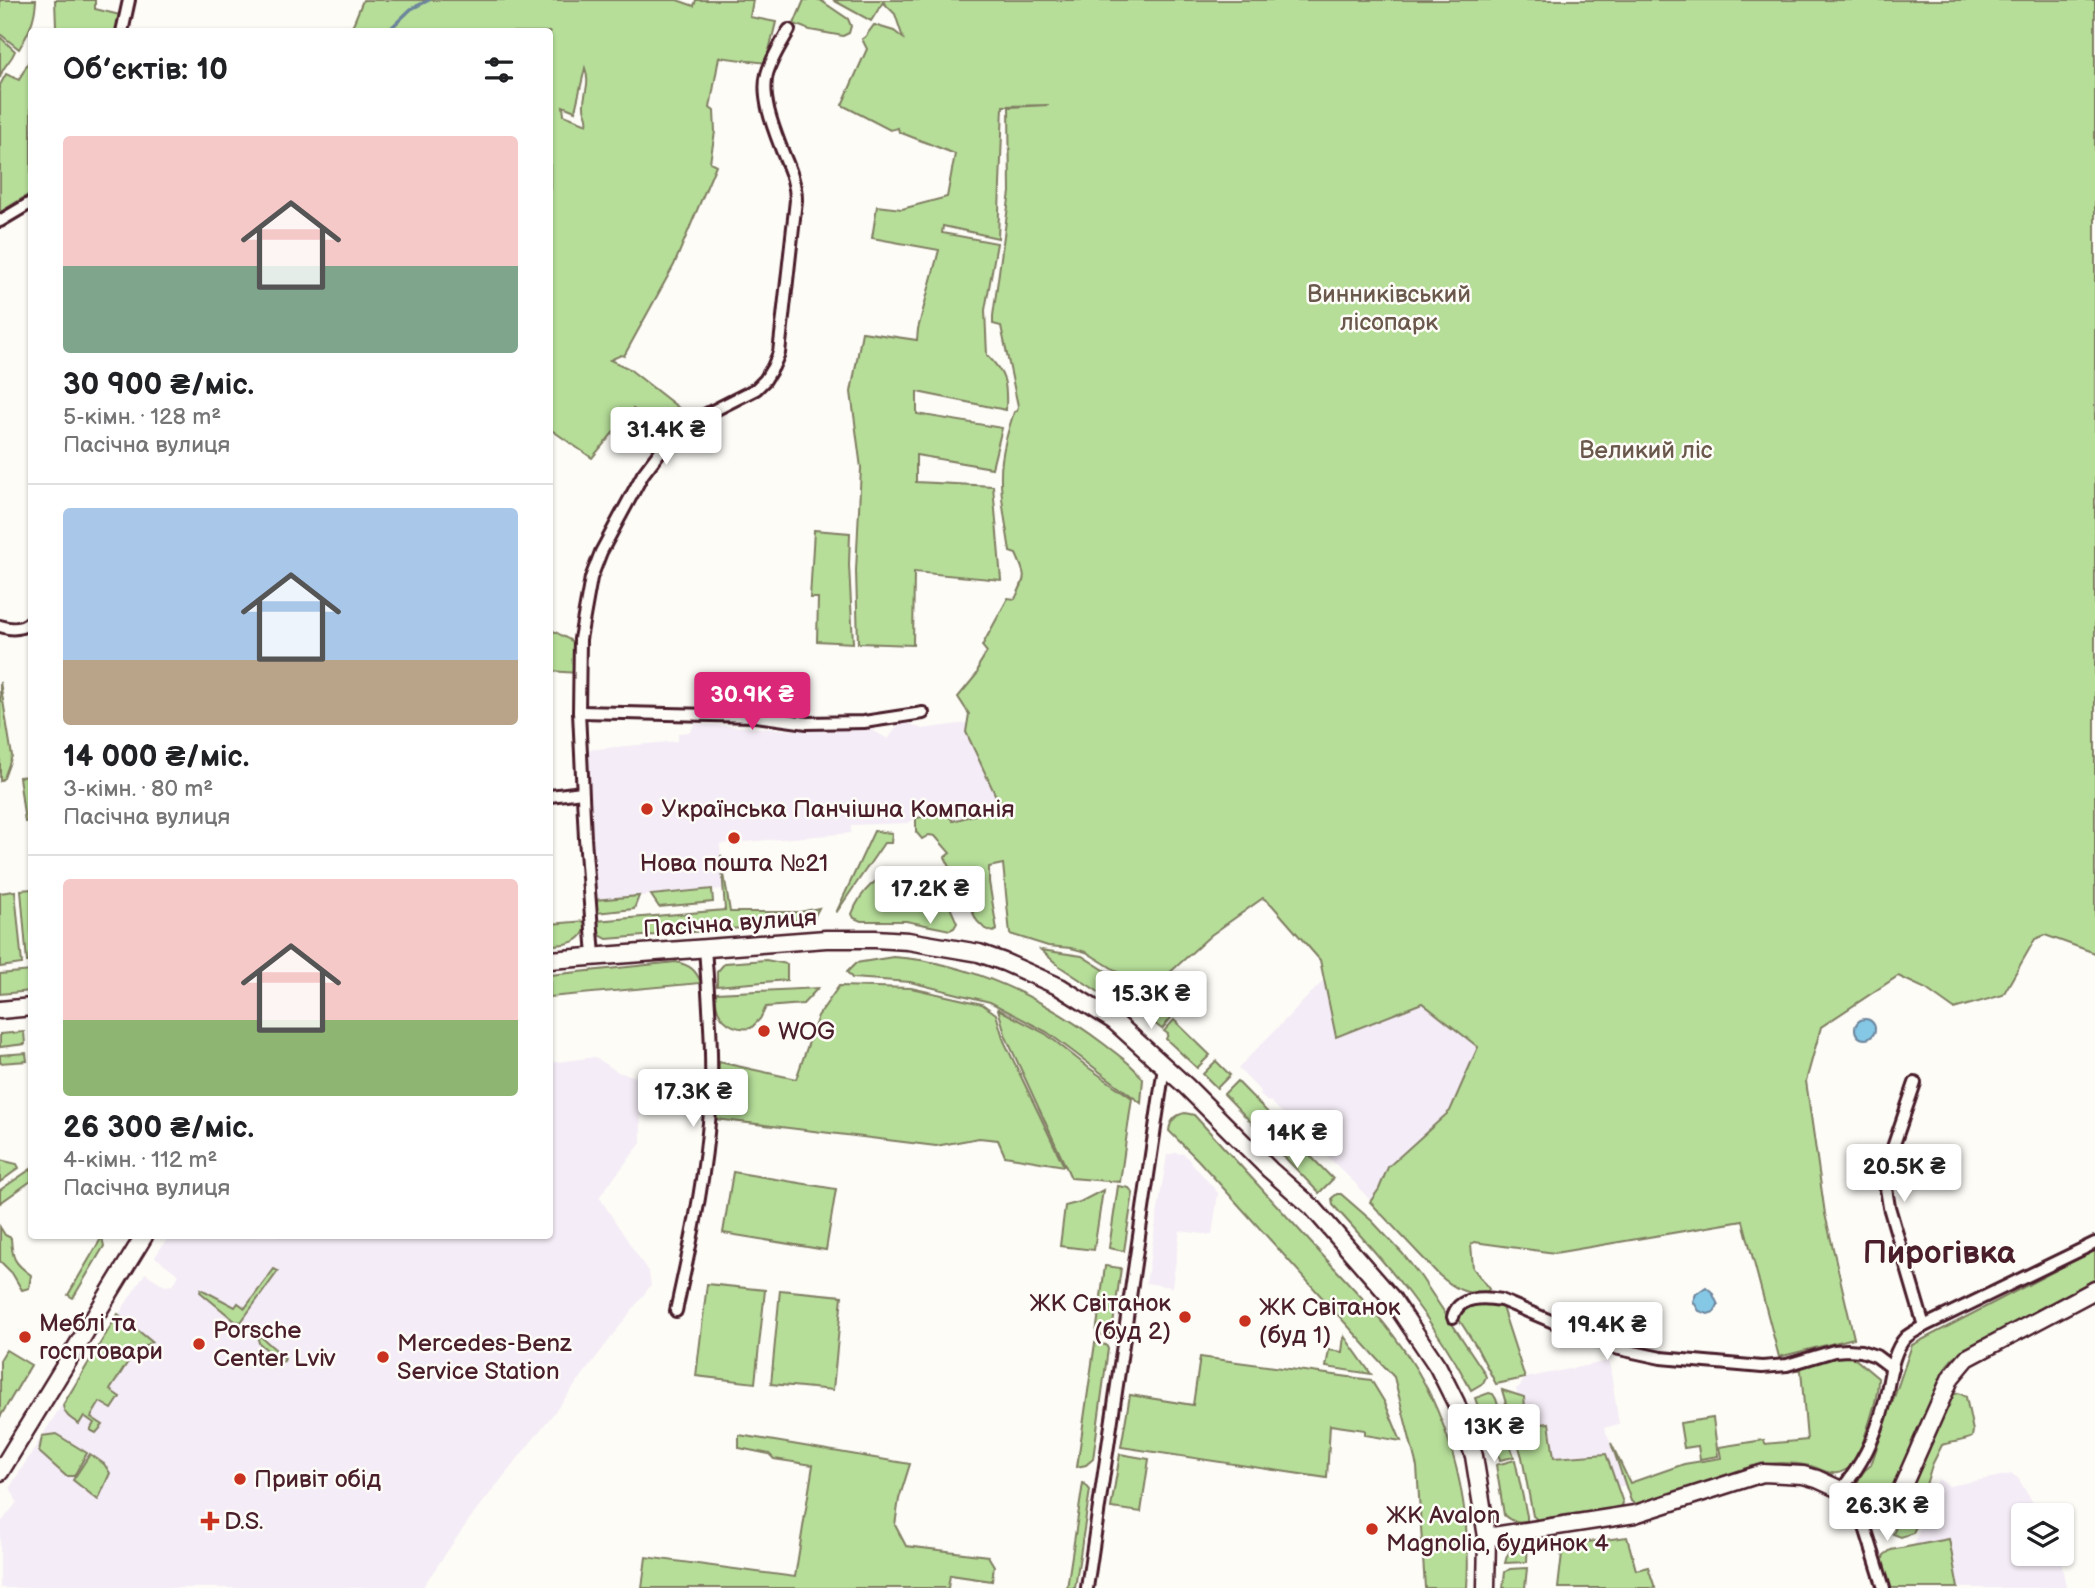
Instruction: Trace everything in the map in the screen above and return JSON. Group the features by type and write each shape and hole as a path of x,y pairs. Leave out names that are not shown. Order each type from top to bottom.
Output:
{"main road":[{"name":"Пасічна вулиця","path":"553,960 826,939 920,943 979,953 1029,972 1075,995 1114,1021 1186,1086 1312,1208 1393,1300 1438,1367 1457,1403 1474,1456 1487,1537 1486,1588"},
{"path":"0,1010 28,1007"},
{"path":"0,1472 142,1239"},
{"path":"1487,1537 1635,1514 1763,1473 1803,1475 1841,1490 1852,1498 1859,1508 1871,1513 1887,1510 1898,1499 1951,1377 1968,1358 2095,1290"}],"street":[{"path":"123,28 129,0"},
{"path":"594,956 579,712 580,639 591,578 601,552 643,474 668,441 695,420 755,389 765,380 779,353 796,188 775,130 765,87 770,65 789,30"},
{"path":"0,221 28,204"},
{"path":"0,626 19,629 28,624"},
{"path":"579,712 756,716 807,723 864,722 923,713"},
{"path":"553,796 582,792"},
{"path":"676,1311 695,1226 709,1131 710,1034 705,947"},
{"path":"1087,1588 1164,1067"},
{"path":"1915,1083 1890,1156 1885,1182 1889,1207 1924,1326"},
{"path":"1841,1490 1866,1455 1884,1405 1898,1350 1906,1337 2095,1243"},
{"path":"1453,1317 1461,1303 1491,1298 1615,1348 1661,1358 1762,1367 1787,1365 1834,1351 1847,1350 1875,1356 1892,1368"},
{"path":"1859,1508 1884,1588"}],"shaded area":[{"path":"902,720 922,729 967,723 966,732 1001,808 953,821 916,818 908,823 851,825 851,833 720,844 723,889 595,900 587,750 678,741 678,733 690,732 695,724 794,730 863,725 888,739"},
{"path":"1370,933 1540,1090 1377,1208 1354,1182 1270,1101 1260,1095 1261,1092 1238,1068"},
{"path":"595,1057 618,1072 640,1078 641,1143 599,1197 649,1273 651,1285 469,1520 422,1588 0,1588 0,1524 17,1502 10,1487 145,1273 165,1286 173,1285 179,1275 155,1257 167,1239 553,1239 553,1063"},
{"path":"1184,1154 1218,1193 1212,1235 1180,1231 1172,1287 1146,1283 1167,1155"},
{"path":"1609,1361 1619,1424 1604,1428 1630,1484 1550,1504 1516,1389 1525,1378"},
{"path":"2012,1474 2018,1478 2033,1503 2011,1503 2011,1566 2062,1566 2066,1588 1915,1588 1911,1553 1938,1479 1949,1486"}],"green space":[{"path":"0,0 36,0 31,26 19,49 0,34"},
{"path":"55,0 95,0 95,9 120,15 117,28 54,28"},
{"path":"363,0 677,0 694,6 696,0 753,0 750,17 776,22 766,63 719,57 710,108 714,111 715,132 710,162 716,165 674,265 624,356 610,360 628,368 684,412 683,420 666,435 633,409 592,458 553,431 553,28 352,28","holes":["585,68 587,84 584,107 587,124 564,115 563,106 575,111"]},
{"path":"804,0 820,0 848,19 851,26 849,33 843,36 794,24"},
{"name":"Великий ліс","path":"833,0 2095,0 2095,953 2045,935 2035,939 2003,995 1954,1009 1926,989 1898,976 1821,1027 1806,1081 1825,1214 1854,1338 1779,1357 1743,1221 1555,1253 1474,1242 1471,1244 1473,1268 1489,1289 1486,1293 1472,1293 1450,1284 1370,1202 1388,1167 1450,1111 1478,1047 1422,1003 1336,1037 1320,960 1263,898 1211,935 1154,987 1138,987 1086,952 1048,946 1010,934 1003,864 989,867 997,930 993,932 985,929 977,921 945,857 950,853 935,836 929,835 922,839 916,832 916,818 946,813 953,821 1001,807 966,732 969,714 958,697 977,674 987,652 982,646 1008,598 1015,599 1024,577 1016,554 1010,552 1001,483 1005,442 1018,406 1001,326 993,324 993,316 1010,192 1009,107 1049,105 1003,106 998,238 943,226 942,233 997,243 985,310 987,355 1004,379 1006,410 917,392 917,414 1002,428 992,468 916,455 916,482 993,486 1001,580 914,572 913,645 858,643 856,571 861,468 851,392 862,332 917,340 939,250 872,238 877,206 902,209 947,197 955,154 899,132 898,128 890,130 842,105 867,49 862,39 874,25 894,31 903,38 895,14 883,2 871,21"},
{"path":"0,37 15,51 0,78"},
{"path":"28,63 28,195 0,212 0,85 6,74 19,80"},
{"path":"814,530 850,533 853,643 817,641 818,598 810,598"},
{"path":"553,631 577,644 577,673 553,671"},
{"path":"0,682 12,756 4,778 0,781"},
{"path":"28,776 28,822 25,822 19,777"},
{"path":"874,831 892,833 891,843 884,843 836,913"},
{"path":"721,855 730,912 800,912 819,908 812,921 789,920 766,926 607,939 598,934 596,921 725,910"},
{"path":"902,869 924,874 932,879 943,894 957,923 954,928 950,930 906,921 861,921 854,918 852,914 865,891 885,875"},
{"path":"28,889 28,962 27,962 21,890"},
{"path":"712,889 713,902 659,907 651,895"},
{"path":"15,891 22,964 0,967 0,893"},
{"path":"639,896 634,909 596,913 595,900"},
{"path":"586,921 580,938 569,943 553,945 553,924"},
{"path":"1041,950 1082,956 1145,996 1171,1018 1162,1029 1141,1013 1137,1017 1059,966"},
{"path":"893,957 922,960 978,975 1004,985 1056,1012 1081,1027 1134,1069 1143,1079 1141,1103 1047,1032 990,1002 910,982 852,978 847,972 856,963"},
{"path":"766,960 787,964 787,980 717,986 717,972 725,963"},
{"path":"676,962 692,969 701,983 553,997 553,975"},
{"path":"28,971 28,991 0,994 0,974"},
{"path":"839,986 911,988 982,1004 996,1014 1004,1041 1064,1166 1005,1156 998,1140 979,1138 936,1146 716,1119 719,1062 796,1079 818,1016"},
{"path":"818,988 803,1004 766,1007 751,1028 729,1024 717,1008 716,993"},
{"path":"998,1009 1046,1034 1132,1098 1120,1182 1071,1178 1006,1037"},
{"path":"1174,1020 1210,1055 1197,1068 1166,1039 1168,1034 1164,1031"},
{"path":"24,1032 25,1044 0,1047 0,1034"},
{"path":"26,1053 27,1061 0,1063 0,1055"},
{"path":"1216,1061 1230,1075 1217,1088 1203,1074"},
{"path":"1237,1081 1333,1179 1319,1193 1224,1094"},
{"path":"1185,1113 1194,1115 1352,1286 1410,1359 1438,1412 1456,1469 1466,1528 1467,1588 1425,1588 1417,1467 1394,1377 1169,1131 1174,1119"},
{"path":"0,1160 17,1164 19,1168 0,1182"},
{"path":"28,1171 28,1183 0,1203 0,1190"},
{"path":"733,1172 836,1189 826,1250 723,1233"},
{"path":"1118,1186 1129,1188 1133,1193 1124,1251 1109,1248"},
{"path":"1103,1190 1094,1250 1060,1246 1065,1206 1080,1202"},
{"path":"1341,1194 1372,1221 1421,1277 1484,1372 1486,1377 1483,1383 1471,1390 1442,1340 1408,1293 1333,1205 1332,1198"},
{"path":"0,1227 5,1235 11,1238 15,1260 31,1275 29,1288 22,1290 12,1273 0,1261"},
{"path":"102,1239 104,1246 73,1298 68,1295"},
{"path":"2095,1250 2095,1279 1954,1357 1947,1365 1891,1499 1873,1504 1866,1501 1857,1486 1861,1475 1871,1465 1912,1345"},
{"path":"1105,1266 1121,1268 1112,1332 1107,1336 1096,1334"},
{"path":"274,1269 278,1271 241,1322 235,1321 200,1292 201,1289 235,1307 238,1303 245,1308"},
{"path":"707,1284 765,1290 755,1383 696,1376"},
{"path":"780,1290 842,1296 833,1390 771,1384"},
{"path":"1500,1301 1525,1378 1496,1384 1458,1318 1459,1310 1466,1304"},
{"path":"118,1314 152,1342 133,1354 110,1390 120,1397 112,1409 100,1402 91,1417 103,1425 96,1433 90,1430 94,1423 84,1416 79,1424 66,1414 63,1405"},
{"path":"259,1335 285,1358 284,1361 281,1362 259,1343"},
{"path":"1344,1336 1371,1374 1326,1367 1329,1350 1342,1352"},
{"path":"1095,1343 1106,1345 1108,1349 1093,1459 1086,1465 1077,1467"},
{"path":"6,1350 31,1365 0,1417 0,1360"},
{"path":"1842,1355 1854,1358 1878,1378 1872,1415 1859,1456 1852,1466 1834,1473 1796,1464 1752,1466 1637,1505 1631,1501 1611,1443 1630,1483 1684,1464 1721,1458 1719,1447 1764,1440 1765,1444 1807,1440 1801,1370 1793,1370 1794,1364"},
{"path":"1200,1357 1371,1380 1385,1403 1401,1441 1365,1435 1365,1430 1330,1425 1327,1478 1121,1447 1130,1395 1193,1405"},
{"path":"1502,1390 1524,1397 1527,1426 1549,1423 1554,1458 1606,1454 1623,1503 1620,1510 1539,1521 1533,1516 1522,1457"},
{"path":"1489,1393 1496,1399 1514,1457 1500,1460 1492,1429 1486,1430 1475,1398"},
{"path":"1959,1393 1966,1397 1972,1437 1942,1445 1925,1488 1927,1501 1913,1533 1901,1537 1893,1534 1951,1395"},
{"path":"1713,1418 1718,1456 1700,1459 1698,1446 1684,1448 1680,1423"},
{"path":"56,1434 87,1453 74,1476 66,1476 39,1452 42,1436"},
{"path":"739,1435 910,1464 899,1499 895,1525 906,1546 988,1556 994,1566 992,1581 950,1575 948,1588 642,1588 646,1557 795,1577 813,1465 774,1459 769,1454 739,1448"},
{"path":"90,1454 104,1464 110,1473 98,1500 73,1480"},
{"path":"1120,1454 1149,1459 1141,1512 1111,1508"},
{"path":"1515,1460 1527,1521 1514,1521 1504,1515 1496,1465"},
{"path":"1083,1483 1090,1490 1075,1588 1067,1588"},
{"path":"1627,1537 1636,1570 1648,1567 1655,1588 1558,1588 1563,1545"},
{"path":"1949,1539 1958,1588 1890,1588 1882,1562 1884,1555 1891,1550"},
{"path":"1528,1541 1527,1562 1505,1563 1513,1548"},
{"path":"1527,1568 1525,1588 1503,1588 1505,1572"}],"water":[{"path":"1861,1019 1869,1019 1875,1029 1869,1039 1861,1039 1855,1033 1855,1025"},
{"path":"1706,1287 1712,1292 1718,1305 1714,1312 1708,1314 1699,1311 1693,1301 1696,1294"}],"waterway":[{"path":"391,28 411,9 429,0"}],"place":[{"name":"Українська Панчішна Компанія","path":"647,809"},
{"name":"Нова пошта №21","path":"734,838"},
{"name":"WOG","path":"764,1031"},
{"name":"ЖК Світанок (буд 2)","path":"1185,1317"},
{"name":"ЖК Світанок (буд 1)","path":"1245,1321"},
{"name":"Меблі та госптовари","path":"25,1337"},
{"name":"Porsche Center Lviv","path":"199,1344"},
{"name":"Mercedes-Benz Service Station","path":"383,1357"},
{"name":"Привіт обід","path":"240,1479"},
{"name":"D.S.","path":"210,1521"},
{"name":"ЖК Avalon Magnolia, будинок 4","path":"1372,1529"}],"district":[{"name":"Пирогівка","path":"1939,1252"}],"park label":[{"name":"Винниківський лісопарк","path":"1389,308"}]}
